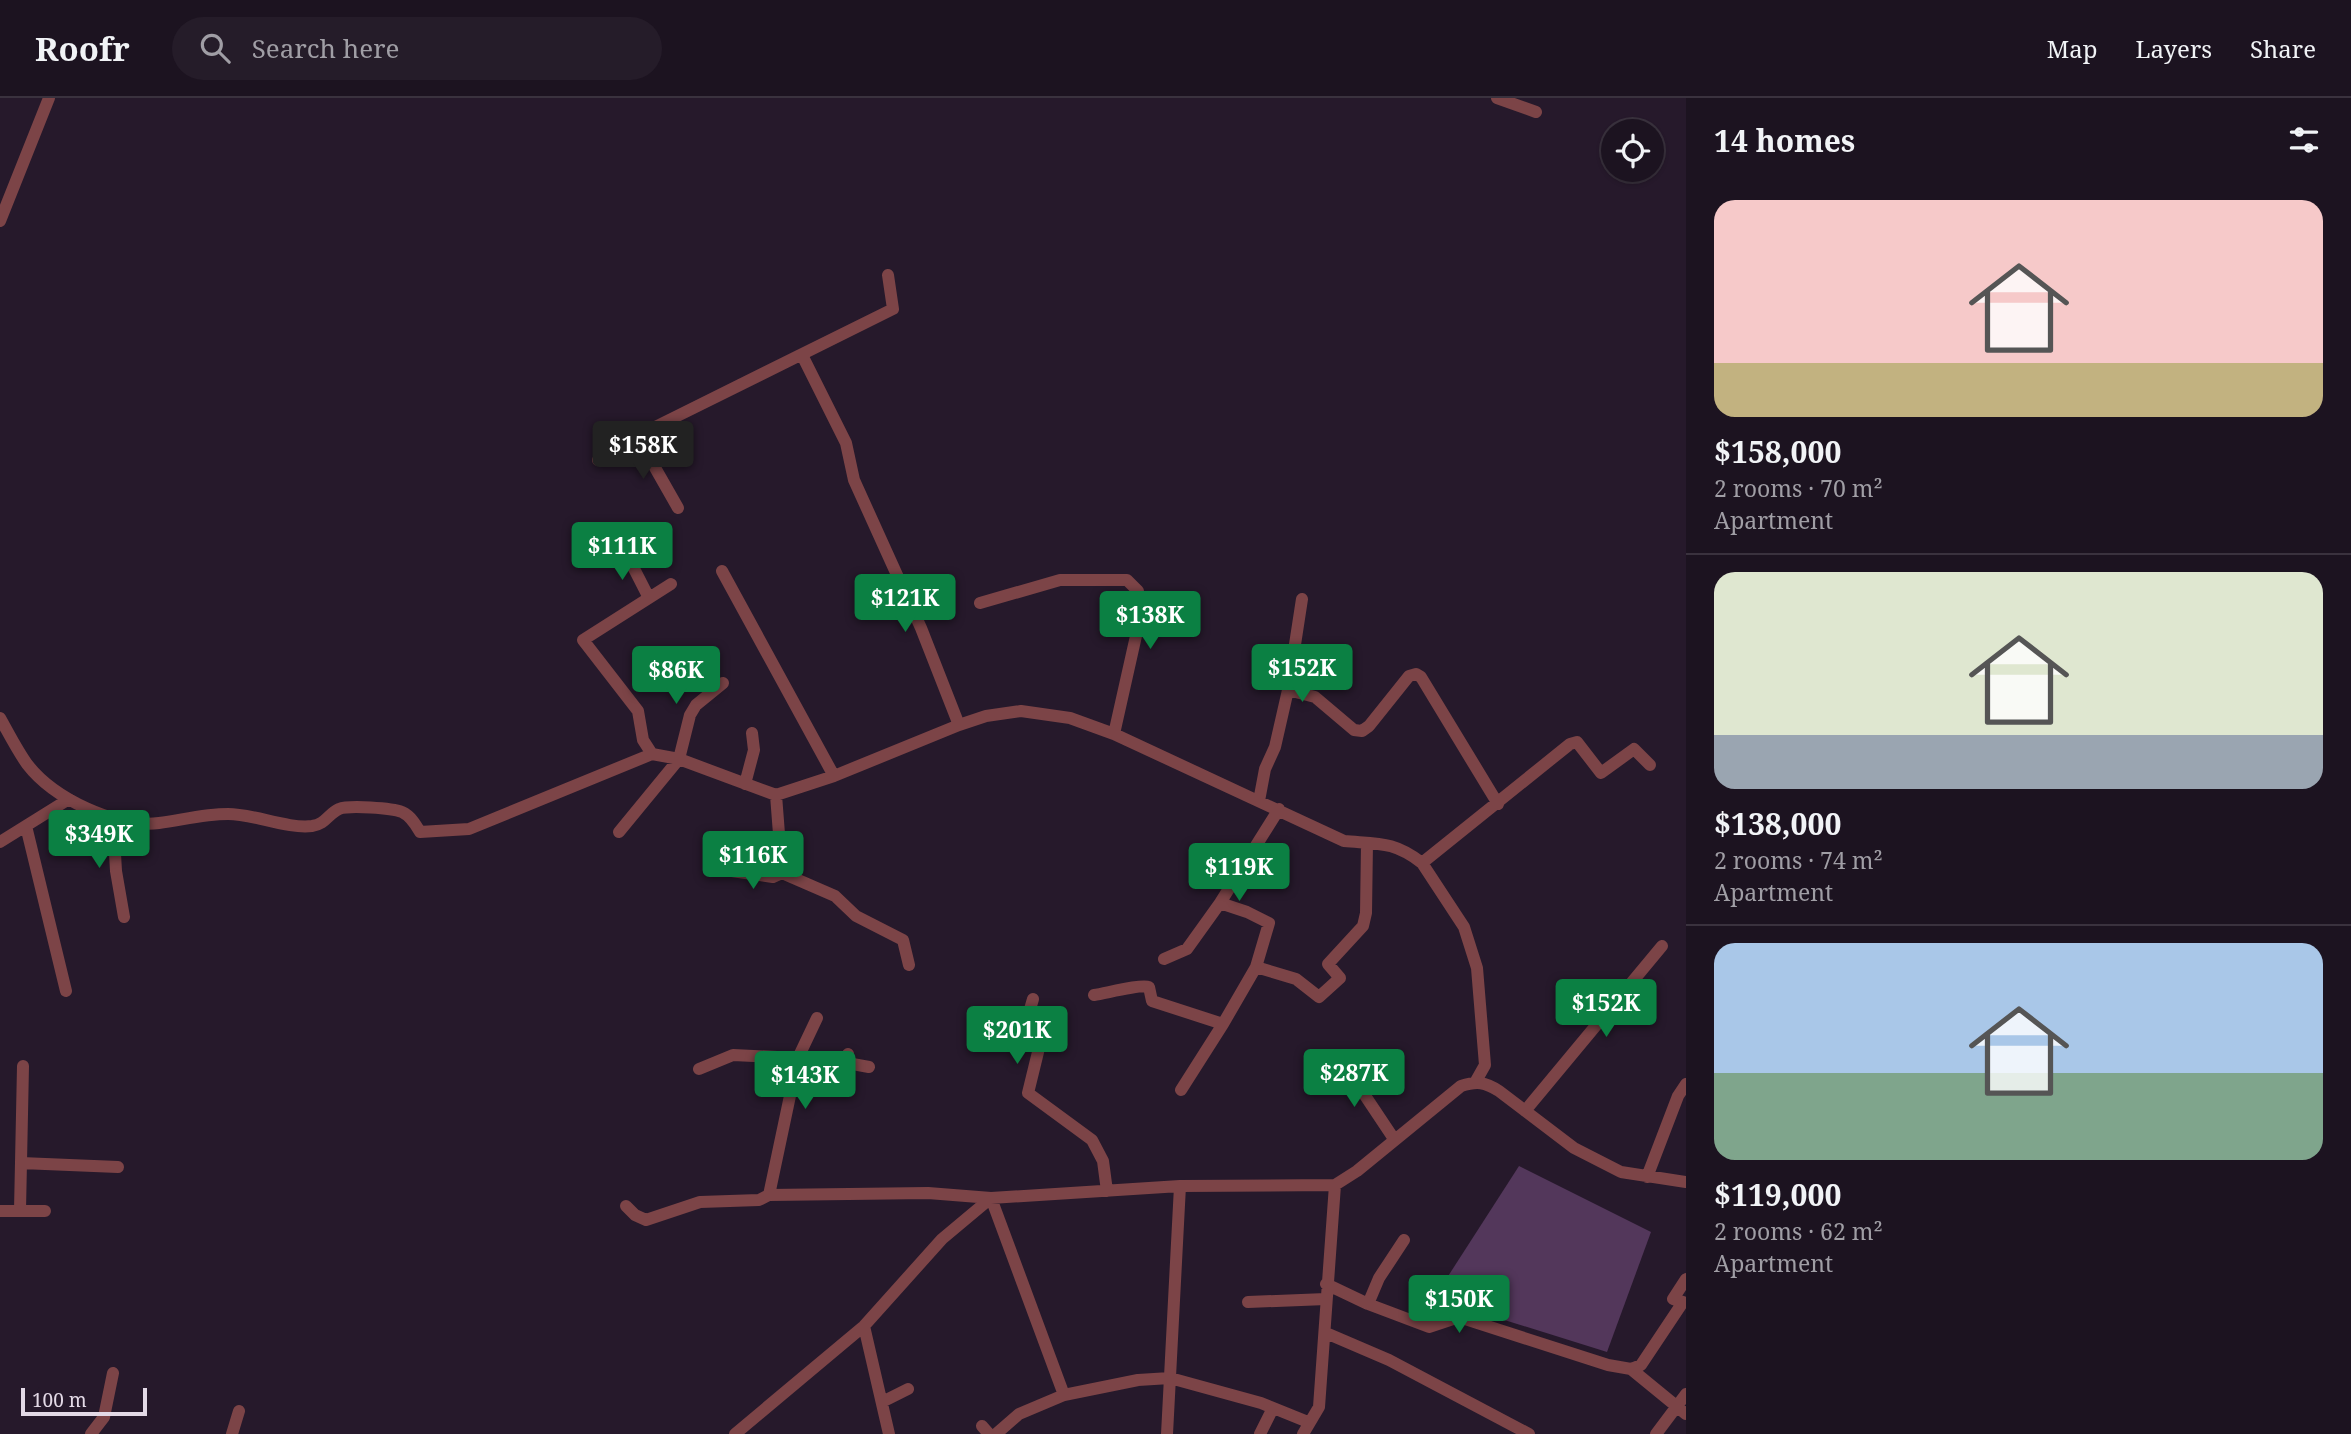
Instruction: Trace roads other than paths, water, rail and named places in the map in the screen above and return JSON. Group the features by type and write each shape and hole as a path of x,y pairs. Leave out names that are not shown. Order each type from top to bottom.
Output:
{"street":[{"path":"0,221 49,98"},
{"path":"1497,98 1514,101 1536,112"},
{"path":"598,460 637,436 893,309 888,275"},
{"path":"802,355 846,443 854,480 921,628 959,725"},
{"path":"637,436 678,508"},
{"path":"625,551 649,598"},
{"path":"722,571 834,776"},
{"path":"980,603 1060,580 1128,580 1138,592 1138,627 1114,734"},
{"path":"652,754 643,740 638,711 583,640 671,584"},
{"path":"1259,801 1265,769 1275,747 1288,690 1302,599"},
{"path":"1288,690 1315,697 1354,730 1362,731 1370,726 1409,676 1416,674 1421,677 1498,804"},
{"path":"618,832 679,759 690,715 696,705 723,683"},
{"path":"0,718 28,765 69,799 125,823 160,823 182,818 229,814 310,826 324,823 339,809 364,807 402,812 413,820 421,832 469,829 652,754 679,759 776,795 834,776 986,716 1021,711 1070,718 1114,734 1344,841 1381,842 1405,850 1422,863 1464,927 1477,968 1485,1065 1476,1081"},
{"path":"745,785 754,750 752,733"},
{"path":"1422,863 1570,744 1577,742 1601,773 1634,749 1650,765"},
{"path":"776,795 782,873"},
{"path":"0,842 69,799"},
{"path":"1164,959 1187,948 1220,903 1279,809"},
{"path":"113,819 116,872 124,917"},
{"path":"26,826 66,990"},
{"path":"1256,967 1296,979 1319,996 1340,978 1328,964 1363,926 1366,913 1367,843"},
{"path":"718,869 773,877 782,873 835,896 856,916 903,940 909,965"},
{"path":"1181,1090 1256,967 1269,923 1220,903"},
{"path":"1525,1111 1662,946"},
{"path":"1094,995 1118,992 1142,984 1149,987 1152,1001 1223,1024"},
{"path":"1033,999 1024,1030 1025,1035 1039,1048 1028,1093 1092,1140 1103,1161 1107,1191"},
{"path":"769,1195 796,1078 798,1058 817,1018"},
{"path":"699,1069 733,1055 798,1058"},
{"path":"796,1078 839,1086 848,1058 869,1067"},
{"path":"1342,1061 1394,1139"},
{"path":"20,1210 23,1066"},
{"path":"626,1206 635,1215 646,1220 700,1202 759,1200 769,1195 928,1193 991,1198 1180,1186 1335,1185 1357,1171 1461,1086 1476,1081 1487,1084 1574,1148 1621,1171 1686,1182"},
{"path":"1647,1177 1678,1096 1686,1084"},
{"path":"21,1163 118,1167"},
{"path":"996,1434 1019,1414 1064,1395 1138,1380 1170,1378 1273,1408 1305,1428 1319,1407 1335,1185"},
{"path":"1167,1434 1180,1186"},
{"path":"736,1434 864,1326 942,1239 991,1198"},
{"path":"991,1198 1064,1395"},
{"path":"0,1211 45,1210"},
{"path":"1368,1304 1379,1278 1404,1240"},
{"path":"1631,1369 1641,1365 1679,1312 1684,1302 1673,1299 1686,1279"},
{"path":"1326,1284 1368,1304 1429,1327 1459,1318 1608,1365 1631,1369 1683,1404 1656,1434"},
{"path":"1248,1302 1326,1299"},
{"path":"864,1326 889,1434"},
{"path":"1326,1333 1389,1360 1529,1434"},
{"path":"91,1434 104,1417 113,1373"},
{"path":"881,1402 908,1389"},
{"path":"1260,1434 1273,1408"},
{"path":"232,1434 239,1411"}]}
